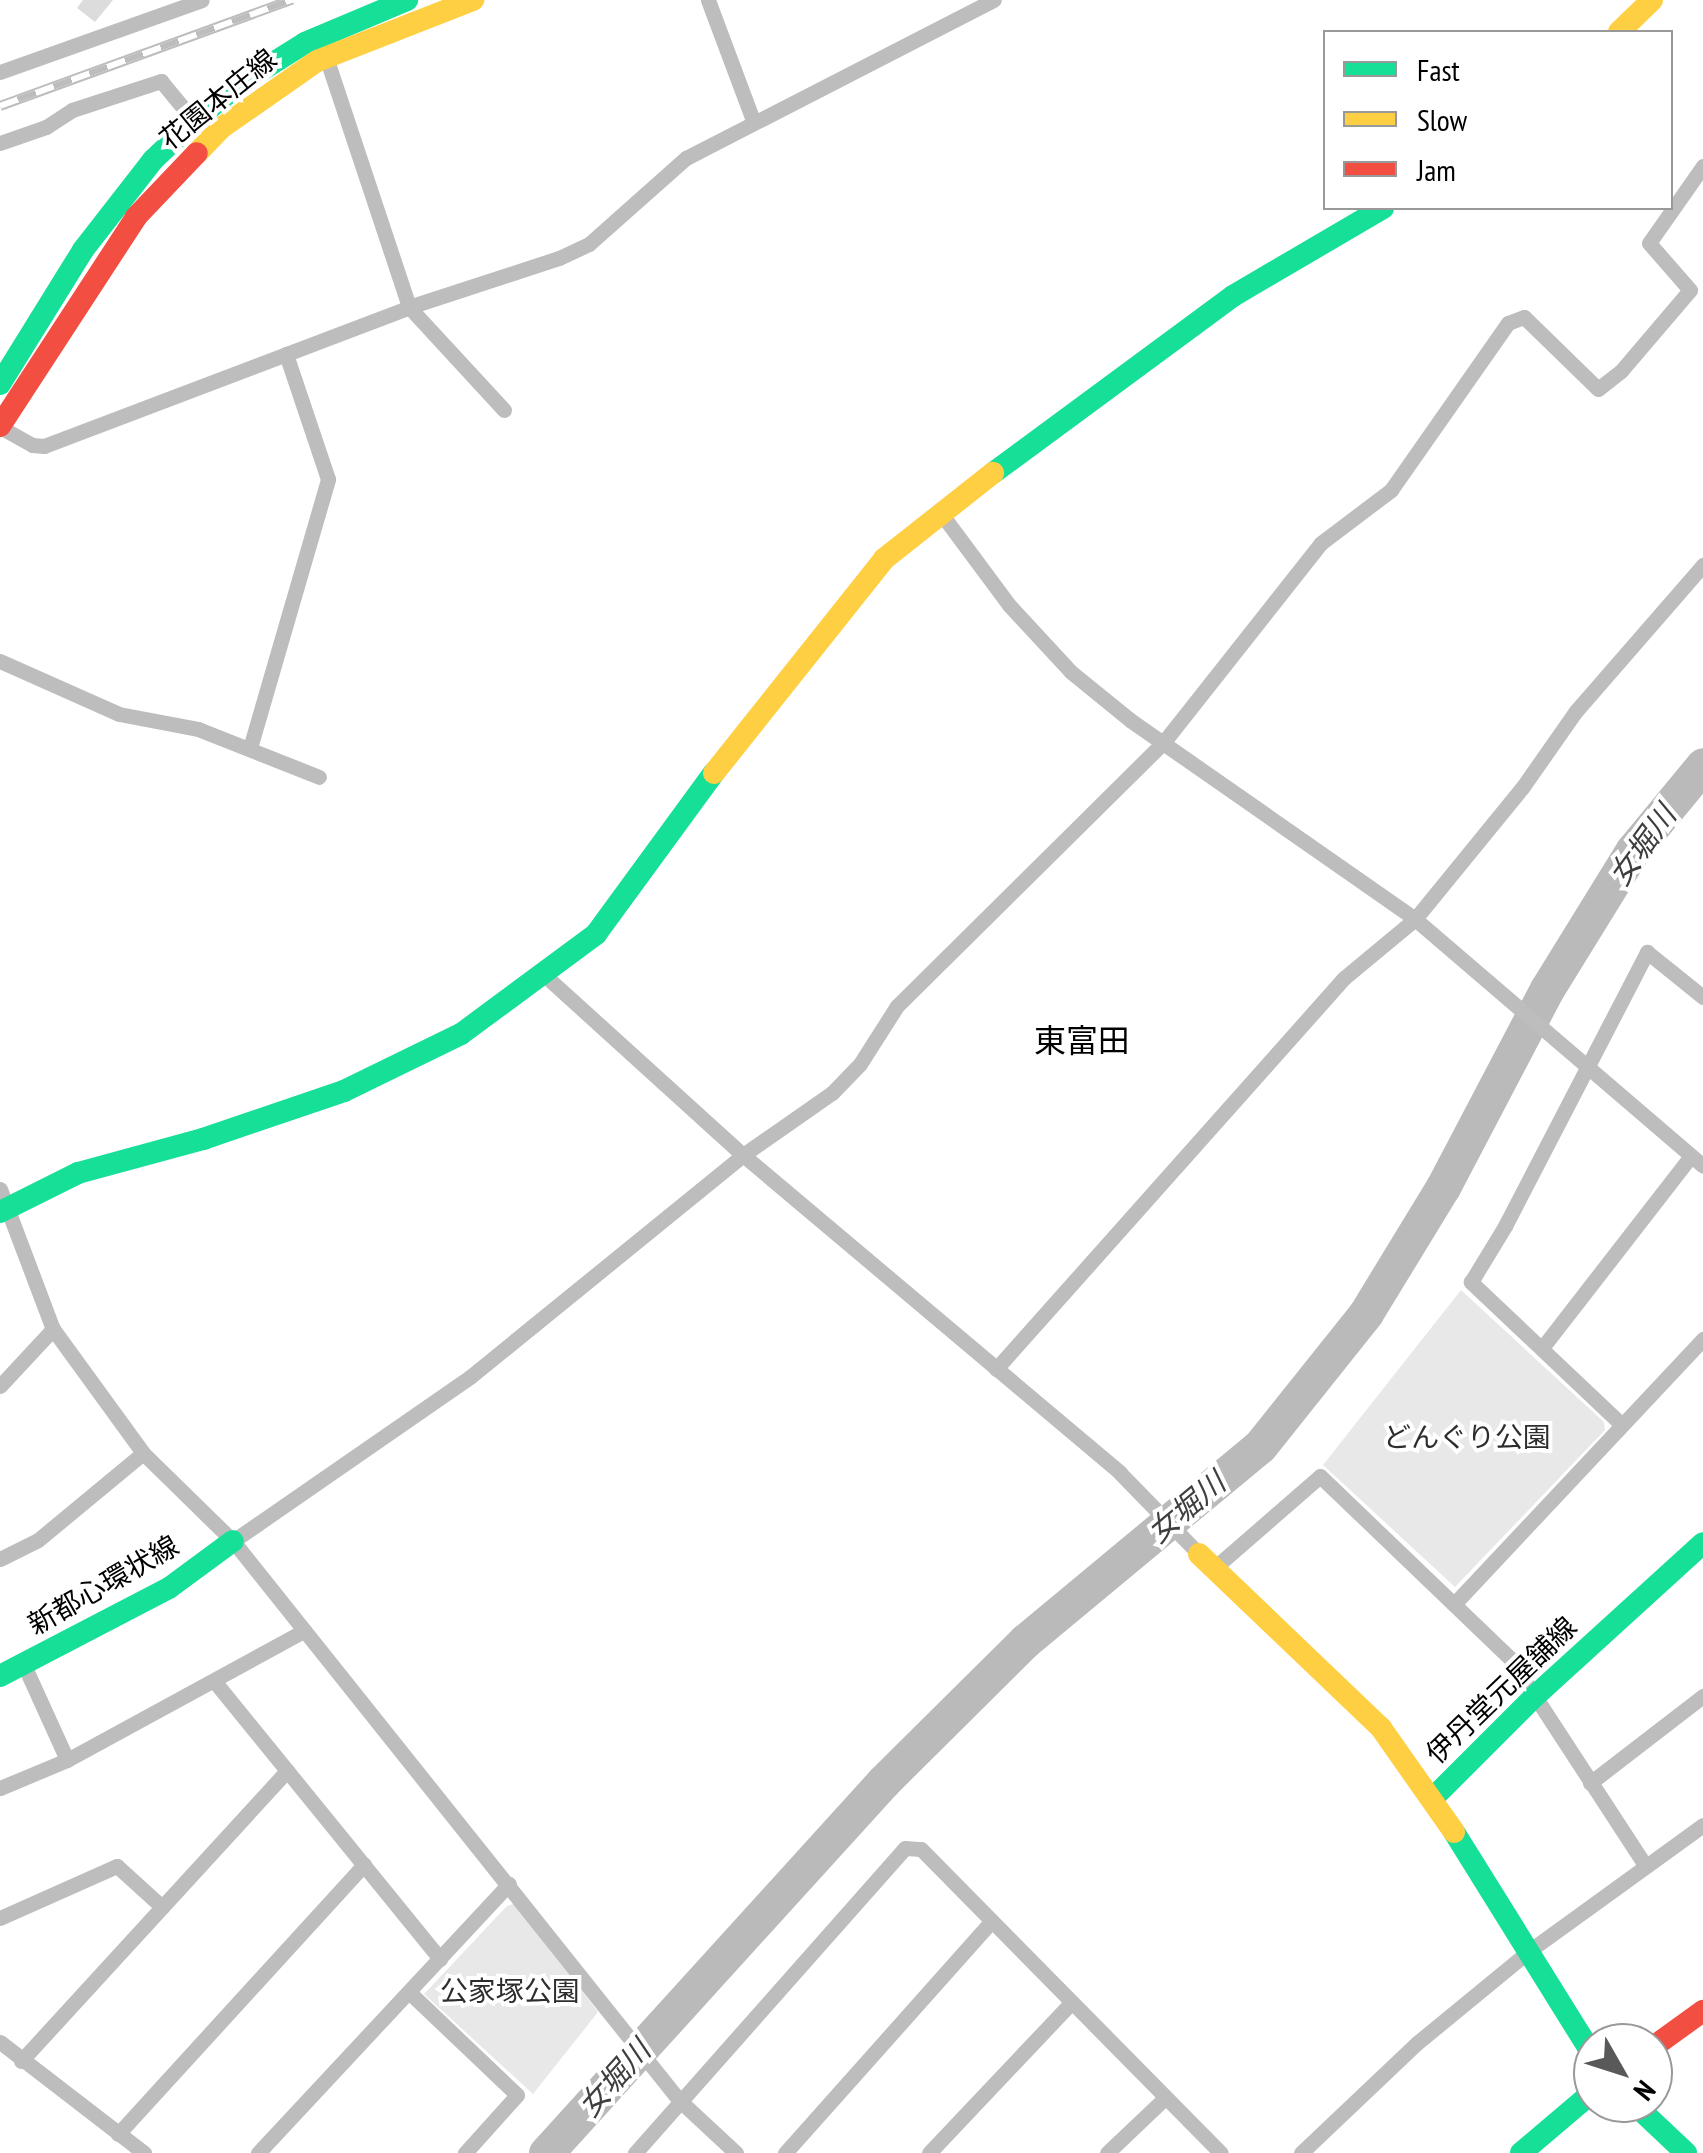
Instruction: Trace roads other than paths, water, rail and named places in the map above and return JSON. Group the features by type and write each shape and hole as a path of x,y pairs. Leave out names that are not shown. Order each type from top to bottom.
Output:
{"street":[{"path":"0,72 202,0"},
{"name":"花園本庄線","path":"2,374 111,212 194,121 238,85 304,44 406,0"},
{"name":"花園本庄線","path":"0,427 136,217 175,171 264,95 326,57 473,0"},
{"path":"708,0 754,123"},
{"path":"0,427 32,445 44,446 409,308 558,258 588,244 686,158 994,0"},
{"path":"1621,30 1652,0"},
{"path":"326,57 409,308 504,410"},
{"path":"0,143 46,127 72,110 160,81 194,121"},
{"path":"1673,209 1703,166"},
{"path":"736,2153 679,2100 233,1540 143,1453 53,1329 3,1203 78,1174 239,1127 407,1064 461,1034 596,934 613,915 720,766 884,559 940,512 1234,296 1379,210"},
{"path":"1672,210 1649,243 1703,303"},
{"path":"233,1540 470,1377 742,1155 832,1093 860,1064 897,1006 1163,743 1321,543 1391,490 1508,323 1524,317 1598,389 1621,371 1690,290"},
{"path":"250,748 328,479 286,354"},
{"path":"940,512 1008,604 1071,672 1163,743 1415,919 1697,1161 1542,1348"},
{"path":"996,1369 1344,978 1415,919 1522,788 1576,711 1703,565"},
{"path":"0,661 120,714 198,729 319,777"},
{"path":"1621,1424 1471,1282 1647,952 1703,997"},
{"path":"541,972 742,1155 1120,1473 1205,1562 1380,1728 1432,1798"},
{"path":"0,1386 53,1329"},
{"path":"1456,1602 1703,1338"},
{"path":"0,1559 38,1540 143,1453"},
{"path":"1205,1562 1320,1476 1456,1602 1510,1658 1645,1865"},
{"name":"新都心環状線","path":"0,1676 169,1588 233,1540"},
{"name":"伊丹堂元屋舗線","path":"1573,2023 1432,1798 1535,1696 1702,1546"},
{"path":"0,1788 67,1760 304,1632"},
{"path":"24,1665 67,1760"},
{"path":"215,1682 440,1959"},
{"path":"1590,1783 1703,1696"},
{"path":"21,2061 287,1771"},
{"path":"1302,2153 1417,2043 1530,1951 1703,1825"},
{"path":"635,2153 905,1848 921,1849 1221,2153"},
{"path":"0,1918 117,1866 162,1907"},
{"path":"118,2134 364,1866"},
{"path":"258,2153 510,1884"},
{"path":"786,2153 991,1922"},
{"path":"408,1992 517,2096 466,2153"},
{"path":"929,2153 1070,2004"},
{"path":"1673,2033 1703,2011"},
{"path":"0,2042 144,2153"},
{"path":"1107,2153 1165,2098"},
{"path":"1522,2153 1573,2109"},
{"path":"1654,2123 1686,2153"}],"waterway":[{"name":"女堀川","path":"546,2153 883,1782 1025,1641 1260,1446 1366,1313 1443,1187 1547,989 1633,850 1703,765"}],"railway":[{"path":"0,106 292,0"}],"district":[{"name":"東富田","path":"1082,1040"}],"park label":[{"name":"どんぐり公園","path":"1467,1437"},
{"name":"公家塚公園","path":"510,1991"}]}
